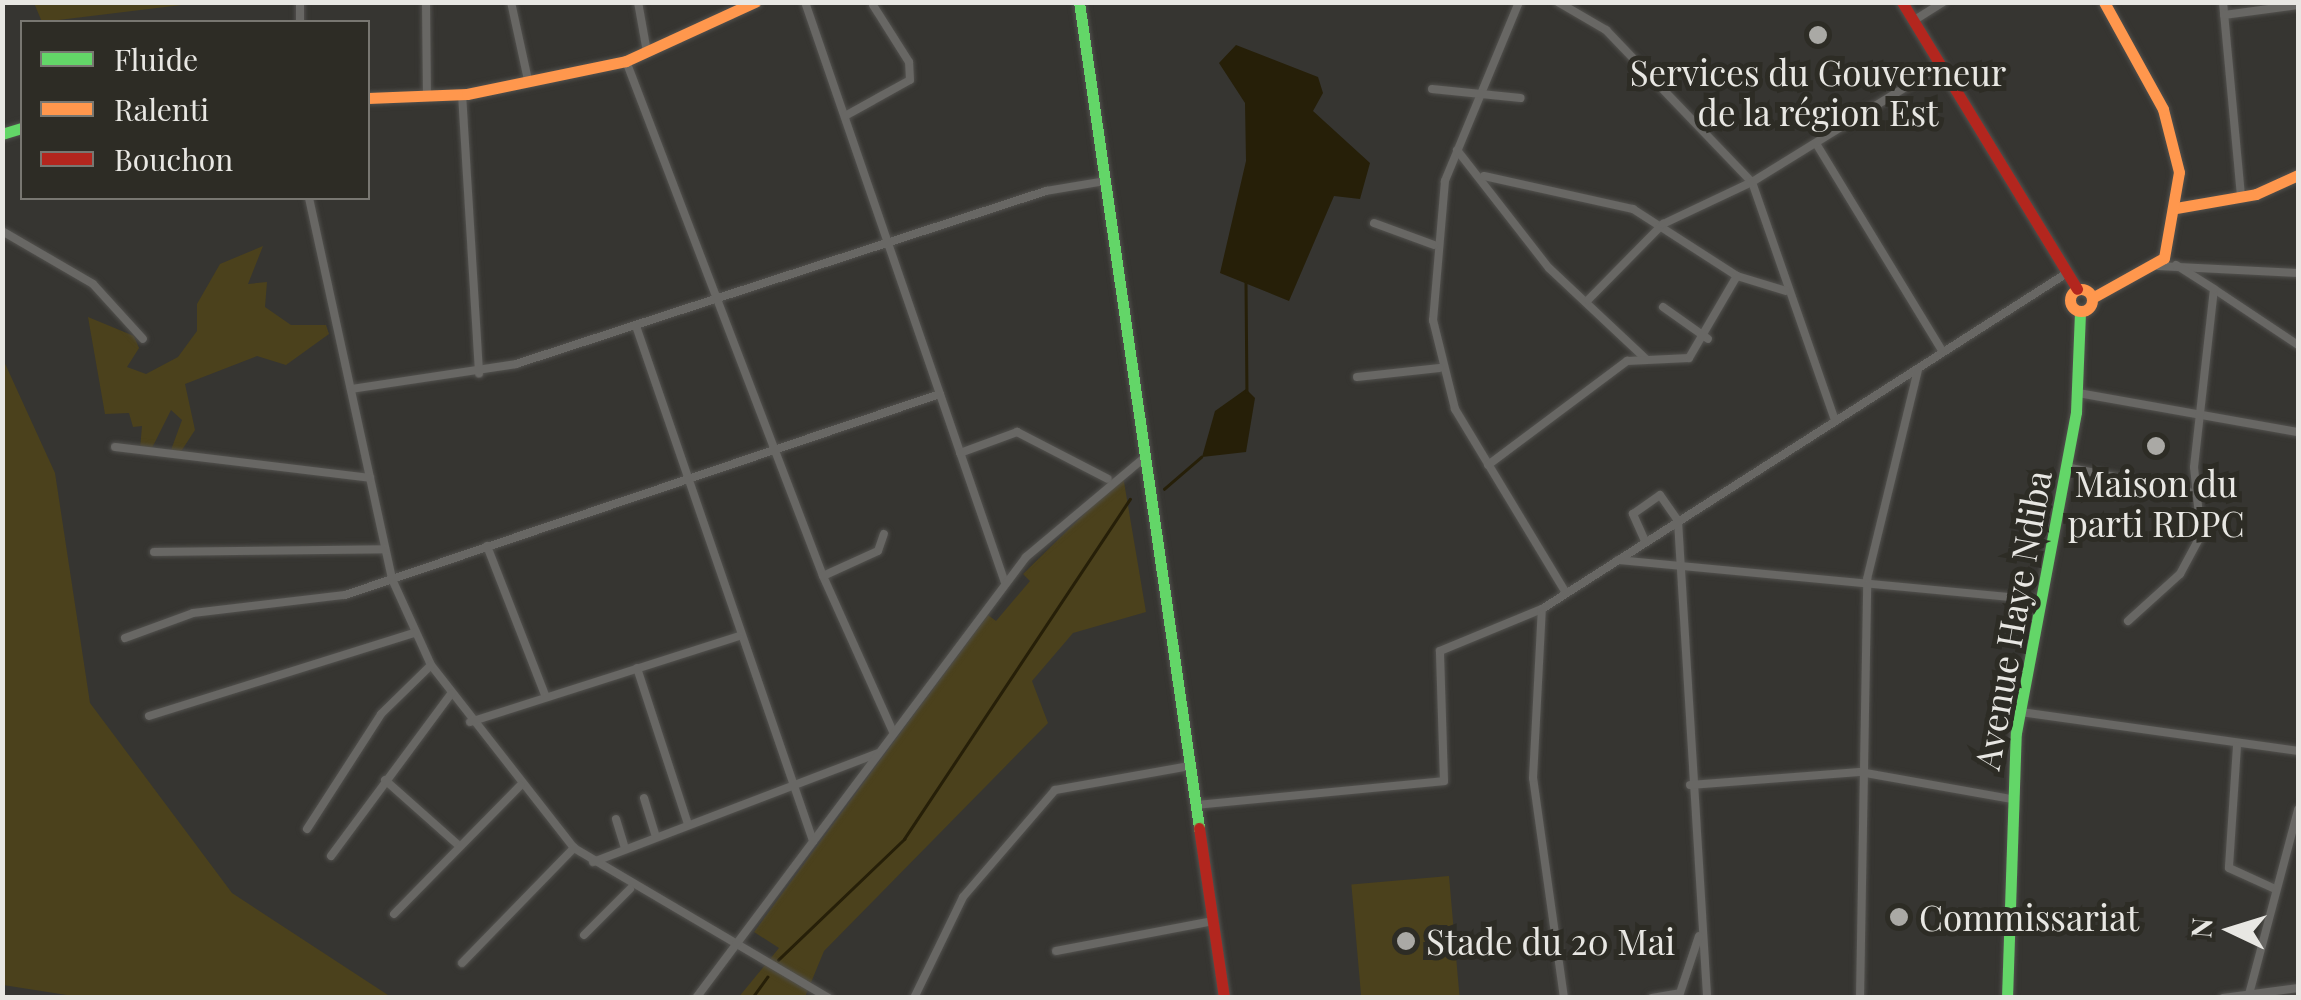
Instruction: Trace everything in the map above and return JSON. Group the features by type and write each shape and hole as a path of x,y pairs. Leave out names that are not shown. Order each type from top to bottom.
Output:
{"main road":[{"path":"370,98 462,94 626,61 755,2"},
{"path":"1079,2 1224,998"},
{"path":"1902,2 2077,290 2092,298"},
{"path":"2080,312 2092,298 2158,266 2176,208 2176,145 2107,4"},
{"path":"2176,208 2241,197 2298,176"},
{"name":"Avenue Haye Ndiba","path":"2007,998 2011,799 2019,712 2078,393 2080,312 2070,304 2077,290"}],"street":[{"path":"426,2 427,96"},
{"path":"510,2 528,80"},
{"path":"638,2 646,52"},
{"path":"805,2 1005,583"},
{"path":"1518,2 1457,150 1434,245 1440,368 1488,465 1566,593"},
{"path":"1558,2 1606,30 1752,182 1786,291 1835,420"},
{"path":"1913,21 1944,2"},
{"path":"2223,2 2241,197"},
{"path":"845,116 910,80 909,62 873,4"},
{"path":"2224,15 2298,5"},
{"path":"626,61 823,576 892,732"},
{"path":"1588,300 1663,224 1752,182 1817,145 1940,66"},
{"path":"1432,89 1484,88 1521,98"},
{"path":"462,94 480,372"},
{"path":"1817,145 1943,352"},
{"path":"1457,150 1484,176 1550,268 1647,360"},
{"path":"1484,176 1663,224 1736,276 1786,291"},
{"path":"351,390 480,372 636,326 716,296 1046,191 1105,181"},
{"path":"309,200 392,579 431,665 520,786 574,848 630,889 829,998"},
{"path":"1374,223 1434,245"},
{"path":"2,231 93,284 143,339"},
{"path":"2176,265 2298,345"},
{"path":"2158,266 2298,274"},
{"path":"1196,806 1444,781 1440,651 1542,609 2067,274"},
{"path":"1488,465 1614,369 1647,360 1679,362 1708,339 1736,276"},
{"path":"2128,621 2192,559 2202,536 2198,494 2200,414 2214,290"},
{"path":"1662,306 1708,339"},
{"path":"636,326 738,636 813,841"},
{"path":"1357,377 1440,368"},
{"path":"1860,998 1860,772 1867,579 1918,368"},
{"path":"2078,393 2298,432"},
{"path":"125,638 193,613 322,601 940,394"},
{"path":"960,453 1017,432 1108,479"},
{"path":"114,446 370,478"},
{"path":"696,998 1005,583 1108,479 1145,457"},
{"path":"2066,468 2198,494"},
{"path":"1645,541 1634,514 1652,494 1678,521 1675,566 1699,936 1707,998"},
{"path":"823,576 878,551 884,534"},
{"path":"487,546 546,697"},
{"path":"154,552 385,549"},
{"path":"1618,560 1867,579 2040,600"},
{"path":"1542,609 1533,778 1564,998"},
{"path":"149,716 414,633"},
{"path":"470,722 738,636"},
{"path":"307,829 381,714 431,665"},
{"path":"636,668 688,824"},
{"path":"331,856 451,694"},
{"path":"2019,712 2237,746 2298,751"},
{"path":"2237,746 2229,868 2274,888"},
{"path":"593,862 882,752"},
{"path":"914,998 963,897 1055,790 1190,766"},
{"path":"1690,785 1860,772 2011,799"},
{"path":"385,780 456,844"},
{"path":"394,914 456,844 520,786"},
{"path":"644,798 656,836"},
{"path":"2248,996 2298,810"},
{"path":"616,819 625,849"},
{"path":"462,963 574,848"},
{"path":"584,935 630,889"},
{"path":"1056,951 1213,921"},
{"path":"1652,998 1680,993 1699,936"},
{"path":"2223,998 2298,988"}],"shaded area":[{"path":"34,2 198,3 58,20 41,20"},
{"path":"1236,45 1318,77 1323,93 1313,111 1370,163 1360,199 1334,196 1289,301 1220,273 1246,161 1245,103 1219,63"},
{"path":"263,246 248,284 267,282 265,307 291,325 326,325 329,334 286,365 257,356 185,384 195,430 180,453 171,450 182,420 171,410 151,450 140,449 142,426 133,427 129,413 105,414 88,317 134,336 139,348 127,367 146,374 178,357 197,331 197,304 220,264"},
{"path":"2,357 55,473 90,703 232,893 391,997 86,998 3,985"},
{"path":"1246,389 1255,398 1246,452 1202,457 1215,411"},
{"path":"1123,476 1146,612 1073,633 1032,681 1048,723 824,951 805,997 738,998 779,948 754,932 884,755 988,615 996,621 1030,581 1023,574"},
{"name":"Stade du 20 Mai","path":"1449,876 1460,997 1361,998 1351,885"}],"waterway":[{"path":"1246,282 1247,392"},
{"path":"1164,489 1201,457"},
{"path":"778,960 904,839 1130,499"},
{"path":"752,998 767,977"}],"traffic: fast":[{"path":"1079,2 1199,828"},
{"path":"2,134 20,129"},
{"path":"2007,998 2016,733 2076,412 2080,312"}],"traffic: slow":[{"path":"370,98 467,94 626,61 755,2"},
{"path":"2092,298 2164,258 2179,172 2163,109 2104,2"},
{"path":"2176,208 2256,194 2298,175"},
{"path":"2077,289 2085,289 2092,300 2085,311 2077,311 2070,304 2070,296 2077,289"}],"traffic: jam":[{"path":"1902,2 2077,289"},
{"path":"1199,828 1224,998"}],"place":[{"name":"Services du Gouverneur de la région Est","path":"1818,35"},
{"name":"Maison du parti RDPC","path":"2156,446"},
{"name":"Commissariat","path":"1899,917"},
{"name":"Stade du 20 Mai","path":"1406,941"}]}
